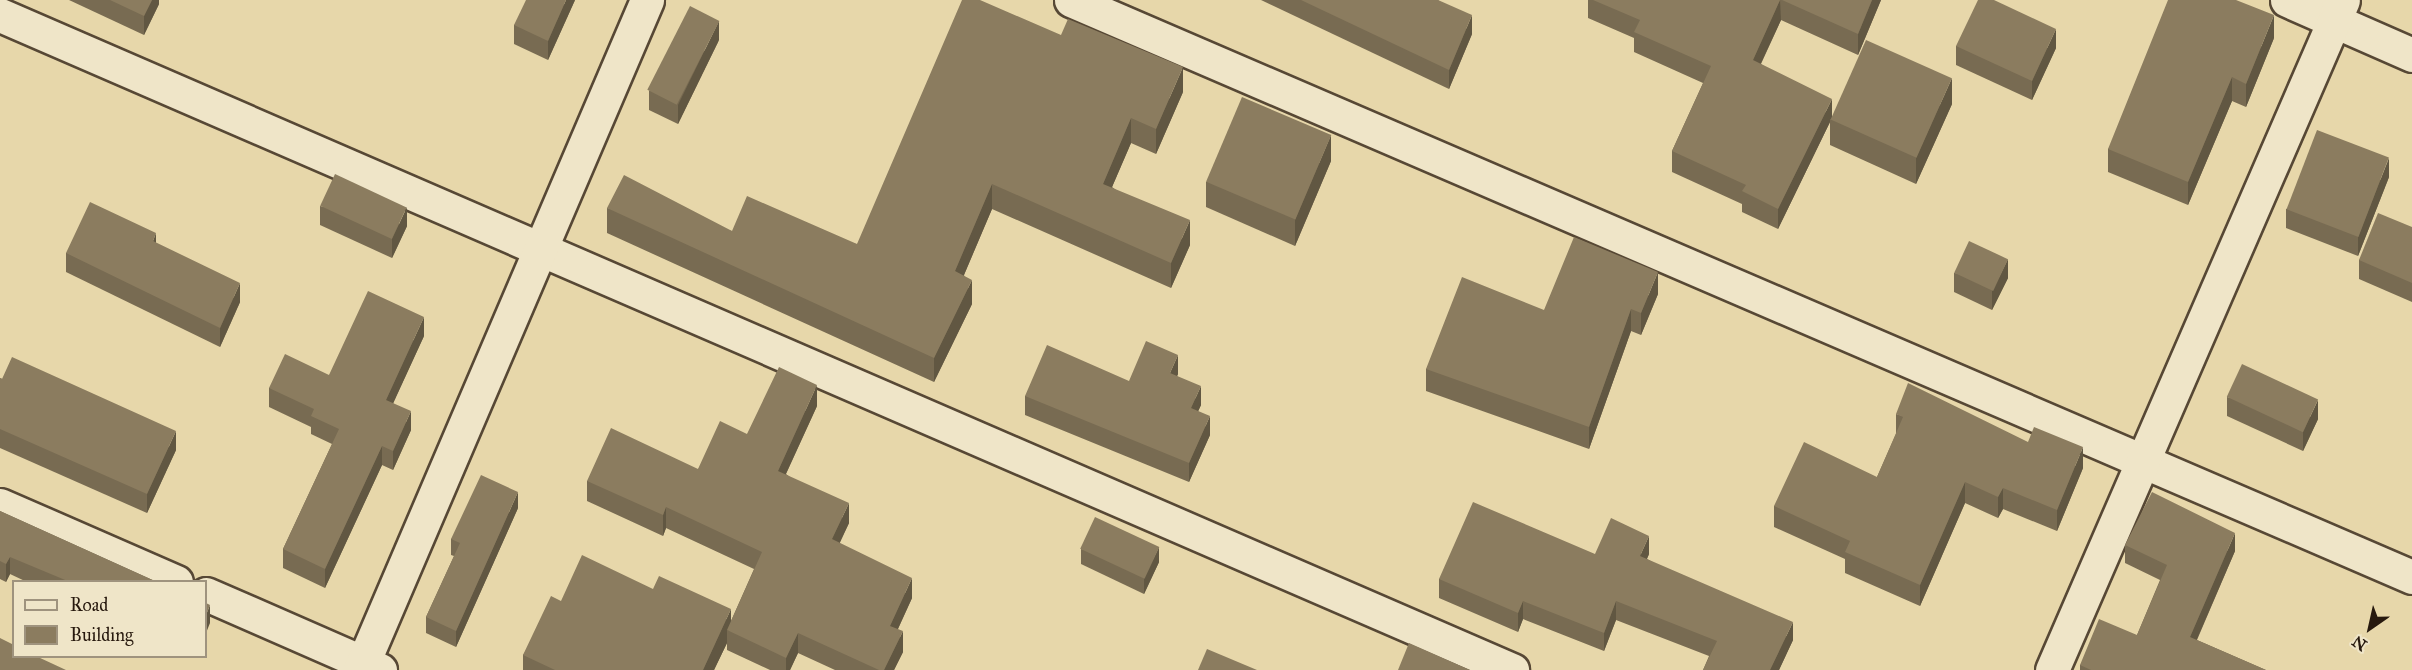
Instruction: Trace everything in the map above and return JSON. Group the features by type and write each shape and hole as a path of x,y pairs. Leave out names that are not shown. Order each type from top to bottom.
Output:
{"street":[{"path":"207,594 368,668 540,249 647,0"},
{"path":"1071,0 2412,577"},
{"path":"2287,0 2338,10 2412,55"},
{"path":"2052,670 2338,10"},
{"path":"0,15 1512,670"},
{"path":"0,505 171,580"}],"building":[{"path":"110,0 152,0 144,16"},
{"path":"526,0 566,0 548,41 514,25"},
{"path":"962,0 980,0 1061,35 1068,19 1183,67 1156,129 1131,118 1103,184 1190,220 1171,263 992,184 955,271 972,280 934,358 607,208 624,175 732,231 747,196 857,244"},
{"path":"1301,0 1438,0 1472,15 1449,70"},
{"path":"1593,0 1780,0 1753,60 1832,99 1778,209 1742,191 1746,185 1672,151 1711,66 1634,32 1640,20"},
{"path":"1782,0 1872,0 1858,34"},
{"path":"1978,0 1994,0 2056,29 2032,81 1956,46"},
{"path":"2168,0 2236,0 2274,15 2246,84 2232,77 2188,182 2108,149"},
{"path":"690,6 719,21 677,105 647,90"},
{"path":"1866,40 1952,78 1916,158 1831,119"},
{"path":"1242,97 1331,135 1295,220 1206,182"},
{"path":"2317,130 2389,158 2358,237 2287,209"},
{"path":"335,174 407,207 392,239 320,206"},
{"path":"90,202 156,233 153,241 240,283 220,328 66,253"},
{"path":"2378,213 2412,227 2412,283 2359,260"},
{"path":"1574,237 1658,272 1641,313 1631,309 1589,427 1426,369 1462,277 1544,310"},
{"path":"1969,241 2008,259 1993,291 1954,273"},
{"path":"368,291 424,317 386,400 411,411 393,451 382,446 325,569 283,549 339,429 311,416 314,409 269,388 285,354 329,375"},
{"path":"1146,341 1178,355 1170,373 1201,386 1191,408 1210,416 1189,463 1025,396 1047,345 1129,381"},
{"path":"12,357 176,431 147,494 0,429 0,378 2,379"},
{"path":"2242,364 2318,399 2303,432 2227,397"},
{"path":"779,367 817,385 778,471 849,503 832,539 912,578 890,626 903,631 884,670 879,670 798,633 786,658 727,630 762,552 666,507 663,515 587,481 611,428 698,469 720,421 747,434"},
{"path":"1908,383 2028,442 2034,427 2083,447 2057,510 2003,488 1998,497 1965,482 1920,585 1845,552 1850,541 1774,506 1804,442 1877,477 1903,417 1896,414"},
{"path":"481,475 518,492 456,631 426,617 460,543 451,539"},
{"path":"2152,492 2235,533 2190,637 2266,670 2091,670 2080,665 2099,619 2137,635 2167,565 2125,545"},
{"path":"1473,502 1595,554 1611,518 1649,536 1640,556 1793,622 1770,670 1703,670 1717,641 1616,601 1604,633 1523,601 1518,613 1439,579"},
{"path":"0,511 153,580 65,580 10,557 6,564 0,561"},
{"path":"1095,517 1159,547 1145,579 1080,549"},
{"path":"582,555 653,589 659,576 731,609 703,670 555,670 523,655 551,596 561,601"},
{"path":"0,638 12,644 12,658 40,658 66,670 0,670"},
{"path":"1409,643 1470,670 1398,670"},
{"path":"1207,649 1257,670 1198,670"}]}
